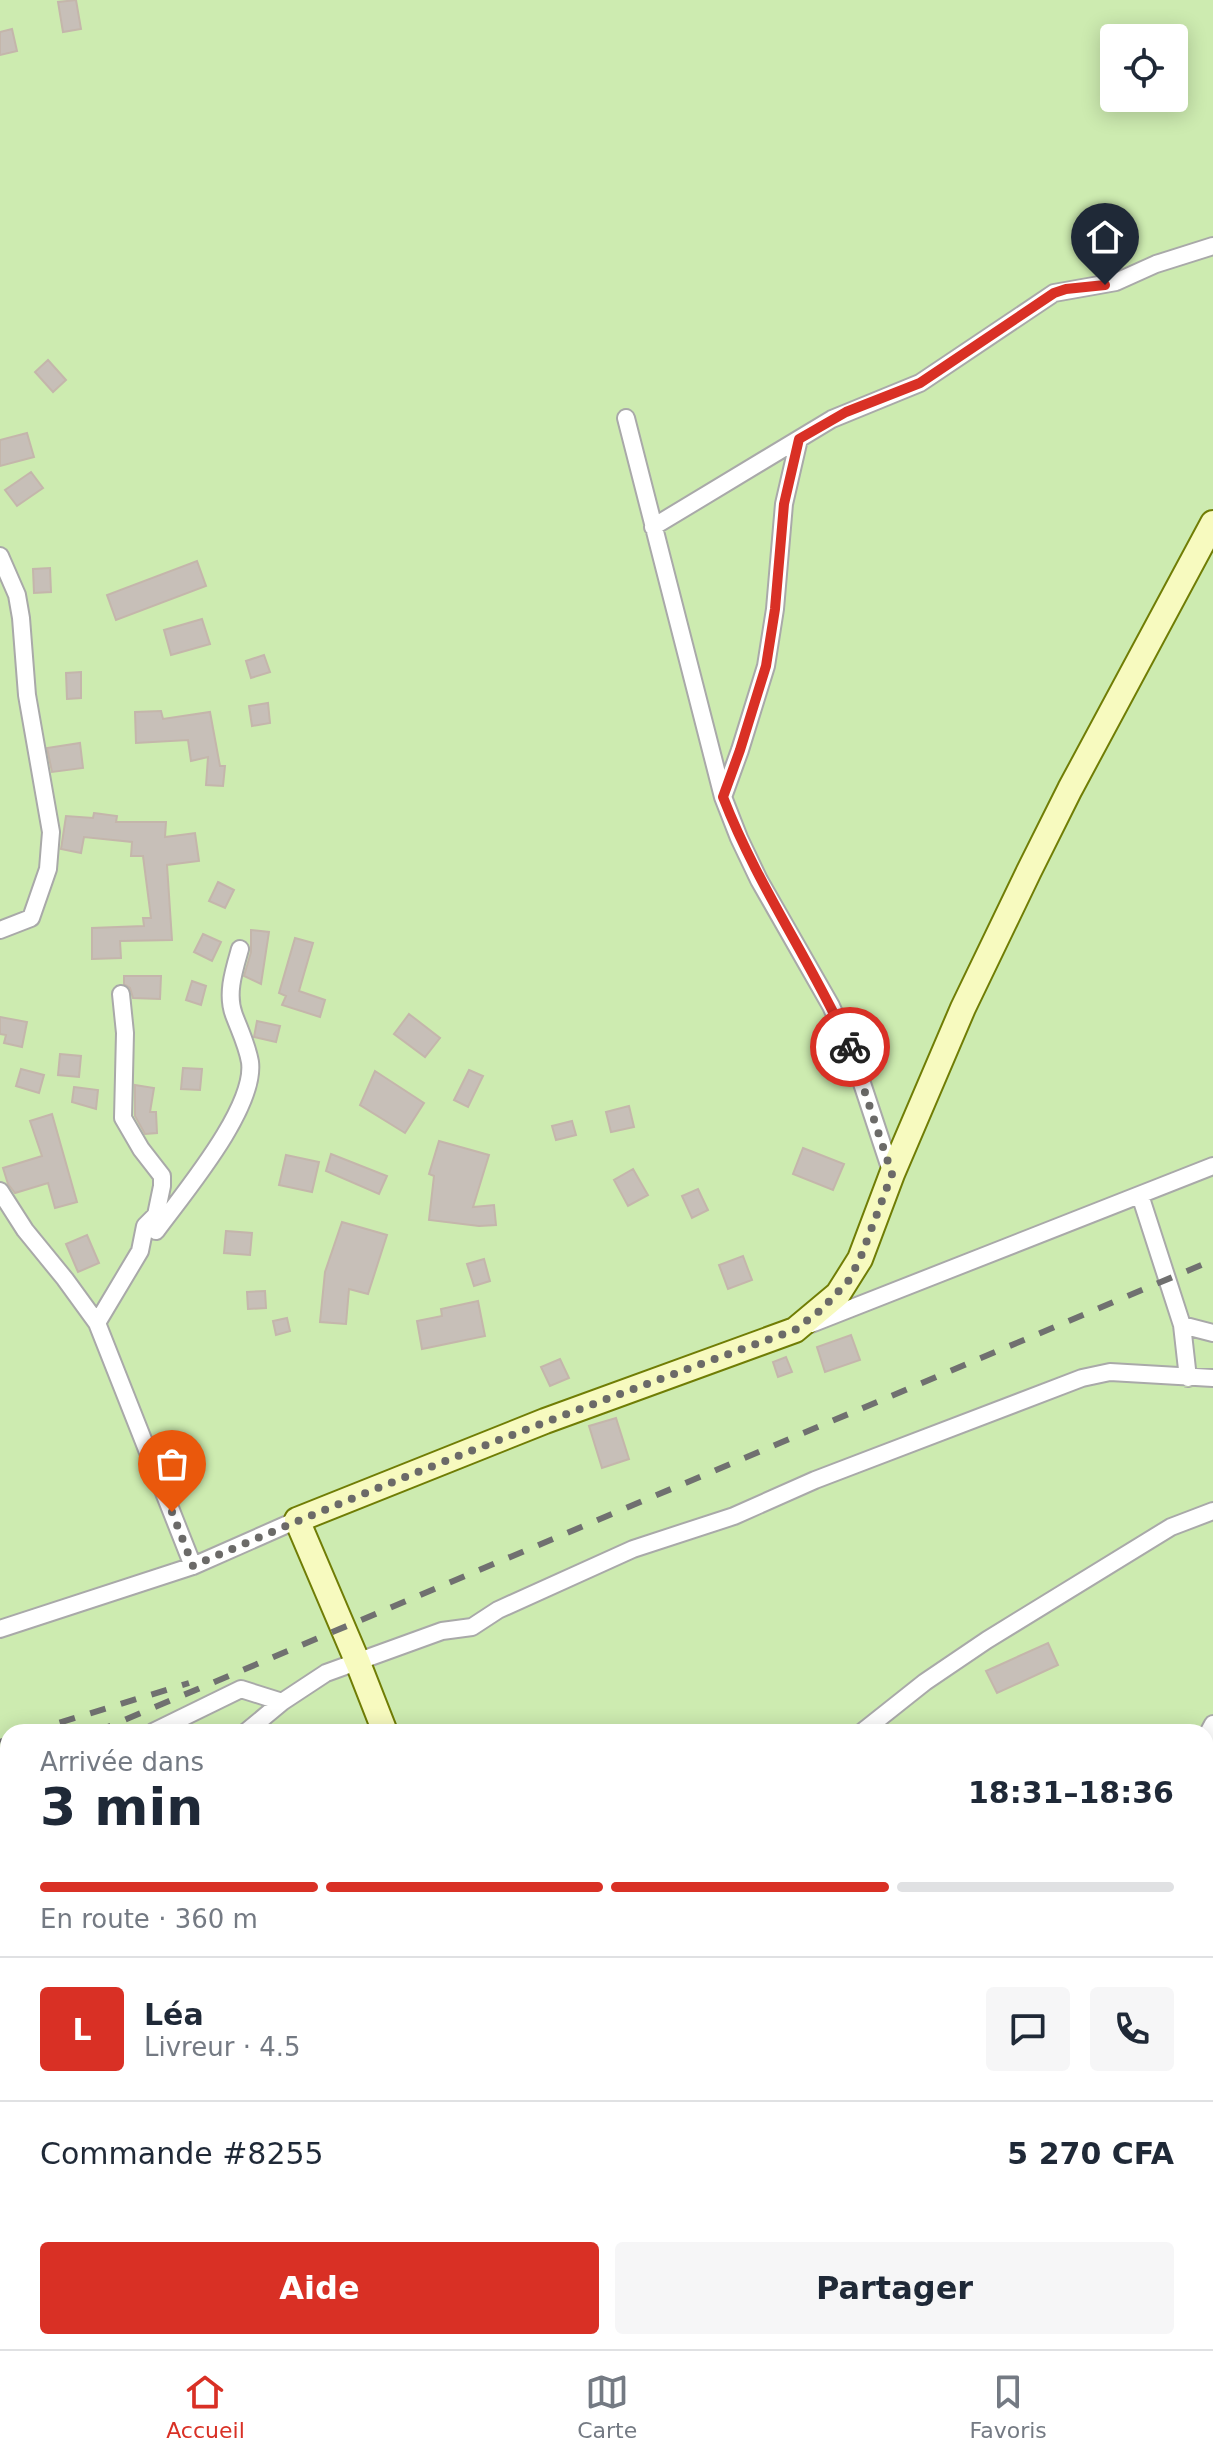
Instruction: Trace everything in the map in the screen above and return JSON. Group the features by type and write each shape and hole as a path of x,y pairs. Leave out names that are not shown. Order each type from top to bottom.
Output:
{"street":[{"path":"653,527 846,412 920,383 1054,293 1116,282 1156,264 1213,246"},
{"path":"626,418 723,797 759,880 831,1006 852,1053 892,1174"},
{"path":"723,797 766,666 775,609 784,504 799,439"},
{"path":"795,1330 822,1309 849,1280 860,1259 892,1174 963,1008 1070,789 1213,523"},
{"path":"0,556 17,595 27,695 51,832 48,869 31,918 0,930"},
{"path":"97,1323 140,1251 224,1134 246,1092 250,1064 245,1039 233,1012 231,993 240,949"},
{"path":"121,994 125,1033 123,1118 162,1176 156,1215 145,1226 140,1251"},
{"path":"0,1629 193,1566 297,1520 545,1421 795,1330 1213,1166"},
{"path":"0,1191 25,1230 97,1323 193,1566"},
{"path":"1140,1195 1182,1325 1188,1378"},
{"path":"1182,1325 1213,1333"},
{"path":"256,1724 326,1673 442,1631 472,1627 498,1610 633,1549 734,1516 815,1480 1082,1378 1110,1372 1213,1378"},
{"path":"872,1724 925,1682 987,1640 1171,1527 1213,1511"},
{"path":"297,1520 382,1724"},
{"path":"169,1724 241,1689 282,1702"}],"green space":[{"path":"0,0 1213,0 1213,1724 0,1724"}],"building":[{"path":"76,0 81,29 63,32 58,2"},
{"path":"12,29 17,51 0,55 0,32"},
{"path":"48,360 66,380 53,392 35,372"},
{"path":"27,433 34,457 0,466 0,440"},
{"path":"31,472 43,488 17,506 5,490"},
{"path":"197,561 206,586 116,620 107,595"},
{"path":"50,568 51,592 34,593 33,569"},
{"path":"202,619 210,644 171,655 164,630"},
{"path":"264,655 270,672 251,678 246,661"},
{"path":"81,672 81,698 67,699 66,673"},
{"path":"268,703 270,723 252,726 249,706"},
{"path":"161,711 163,719 210,712 220,766 225,766 223,786 206,785 208,757 191,761 188,740 136,743 135,712"},
{"path":"80,743 83,768 52,772 47,748"},
{"path":"94,813 117,816 116,822 166,822 165,837 195,833 199,861 167,865 172,940 120,941 121,958 92,959 92,928 144,926 143,918 151,918 143,856 131,856 132,842 84,837 81,853 61,849 66,816 93,818"},
{"path":"218,882 234,890 225,908 209,901"},
{"path":"251,930 269,932 261,984 244,976 251,952"},
{"path":"203,934 221,942 212,961 194,952"},
{"path":"295,938 313,943 299,991 325,1000 320,1017 282,1005 286,996 279,993"},
{"path":"124,976 161,976 160,999 133,998 130,988 124,984"},
{"path":"192,981 206,986 201,1005 186,1000"},
{"path":"409,1014 440,1038 425,1057 394,1034"},
{"path":"0,1017 27,1022 22,1047 4,1043 6,1035 0,1034"},
{"path":"257,1021 280,1026 276,1042 254,1037"},
{"path":"60,1054 81,1056 79,1077 58,1075"},
{"path":"183,1068 202,1069 200,1090 181,1089"},
{"path":"21,1069 44,1075 39,1093 16,1086"},
{"path":"469,1070 483,1076 468,1107 454,1100"},
{"path":"375,1071 424,1103 405,1133 360,1105"},
{"path":"135,1085 154,1088 150,1112 156,1112 157,1133 145,1134 135,1116"},
{"path":"74,1087 98,1090 96,1109 72,1102"},
{"path":"629,1106 634,1127 611,1132 606,1112"},
{"path":"52,1114 77,1202 55,1208 48,1183 15,1193 8,1184 3,1168 42,1156 30,1121"},
{"path":"572,1121 576,1135 556,1140 552,1126"},
{"path":"439,1141 489,1155 473,1207 494,1205 496,1225 429,1220 434,1176 429,1174"},
{"path":"803,1148 844,1164 833,1190 793,1174"},
{"path":"331,1154 387,1176 379,1194 326,1171"},
{"path":"286,1155 319,1162 312,1192 279,1185"},
{"path":"633,1169 648,1195 628,1206 614,1180"},
{"path":"698,1189 708,1210 692,1218 682,1196"},
{"path":"342,1222 387,1235 368,1294 349,1289 346,1324 320,1322 325,1272"},
{"path":"226,1231 252,1233 250,1255 224,1253"},
{"path":"87,1235 99,1263 78,1272 66,1244"},
{"path":"743,1256 752,1280 728,1289 719,1265"},
{"path":"484,1259 490,1281 474,1286 467,1264"},
{"path":"265,1291 266,1308 248,1309 247,1292"},
{"path":"478,1301 485,1336 422,1349 417,1321 442,1316 441,1309"},
{"path":"287,1318 290,1331 276,1335 273,1321"},
{"path":"851,1335 860,1360 825,1372 817,1347"},
{"path":"786,1357 792,1372 778,1377 773,1362"},
{"path":"560,1359 569,1378 550,1386 541,1367"},
{"path":"616,1418 629,1459 602,1468 589,1426"},
{"path":"1048,1643 1058,1665 997,1693 986,1671"}],"railway":[{"path":"115,1724 1213,1260"},
{"path":"55,1724 189,1683"}],"way so far":[{"path":"172,1512 193,1566 422,1469 795,1330 822,1309 849,1280 892,1174 850,1047"}],"route":[{"path":"850,1047 831,1006 759,880 723,797 766,666 775,609 784,504 799,439 846,412 920,383 1054,293 1105,285"}]}
